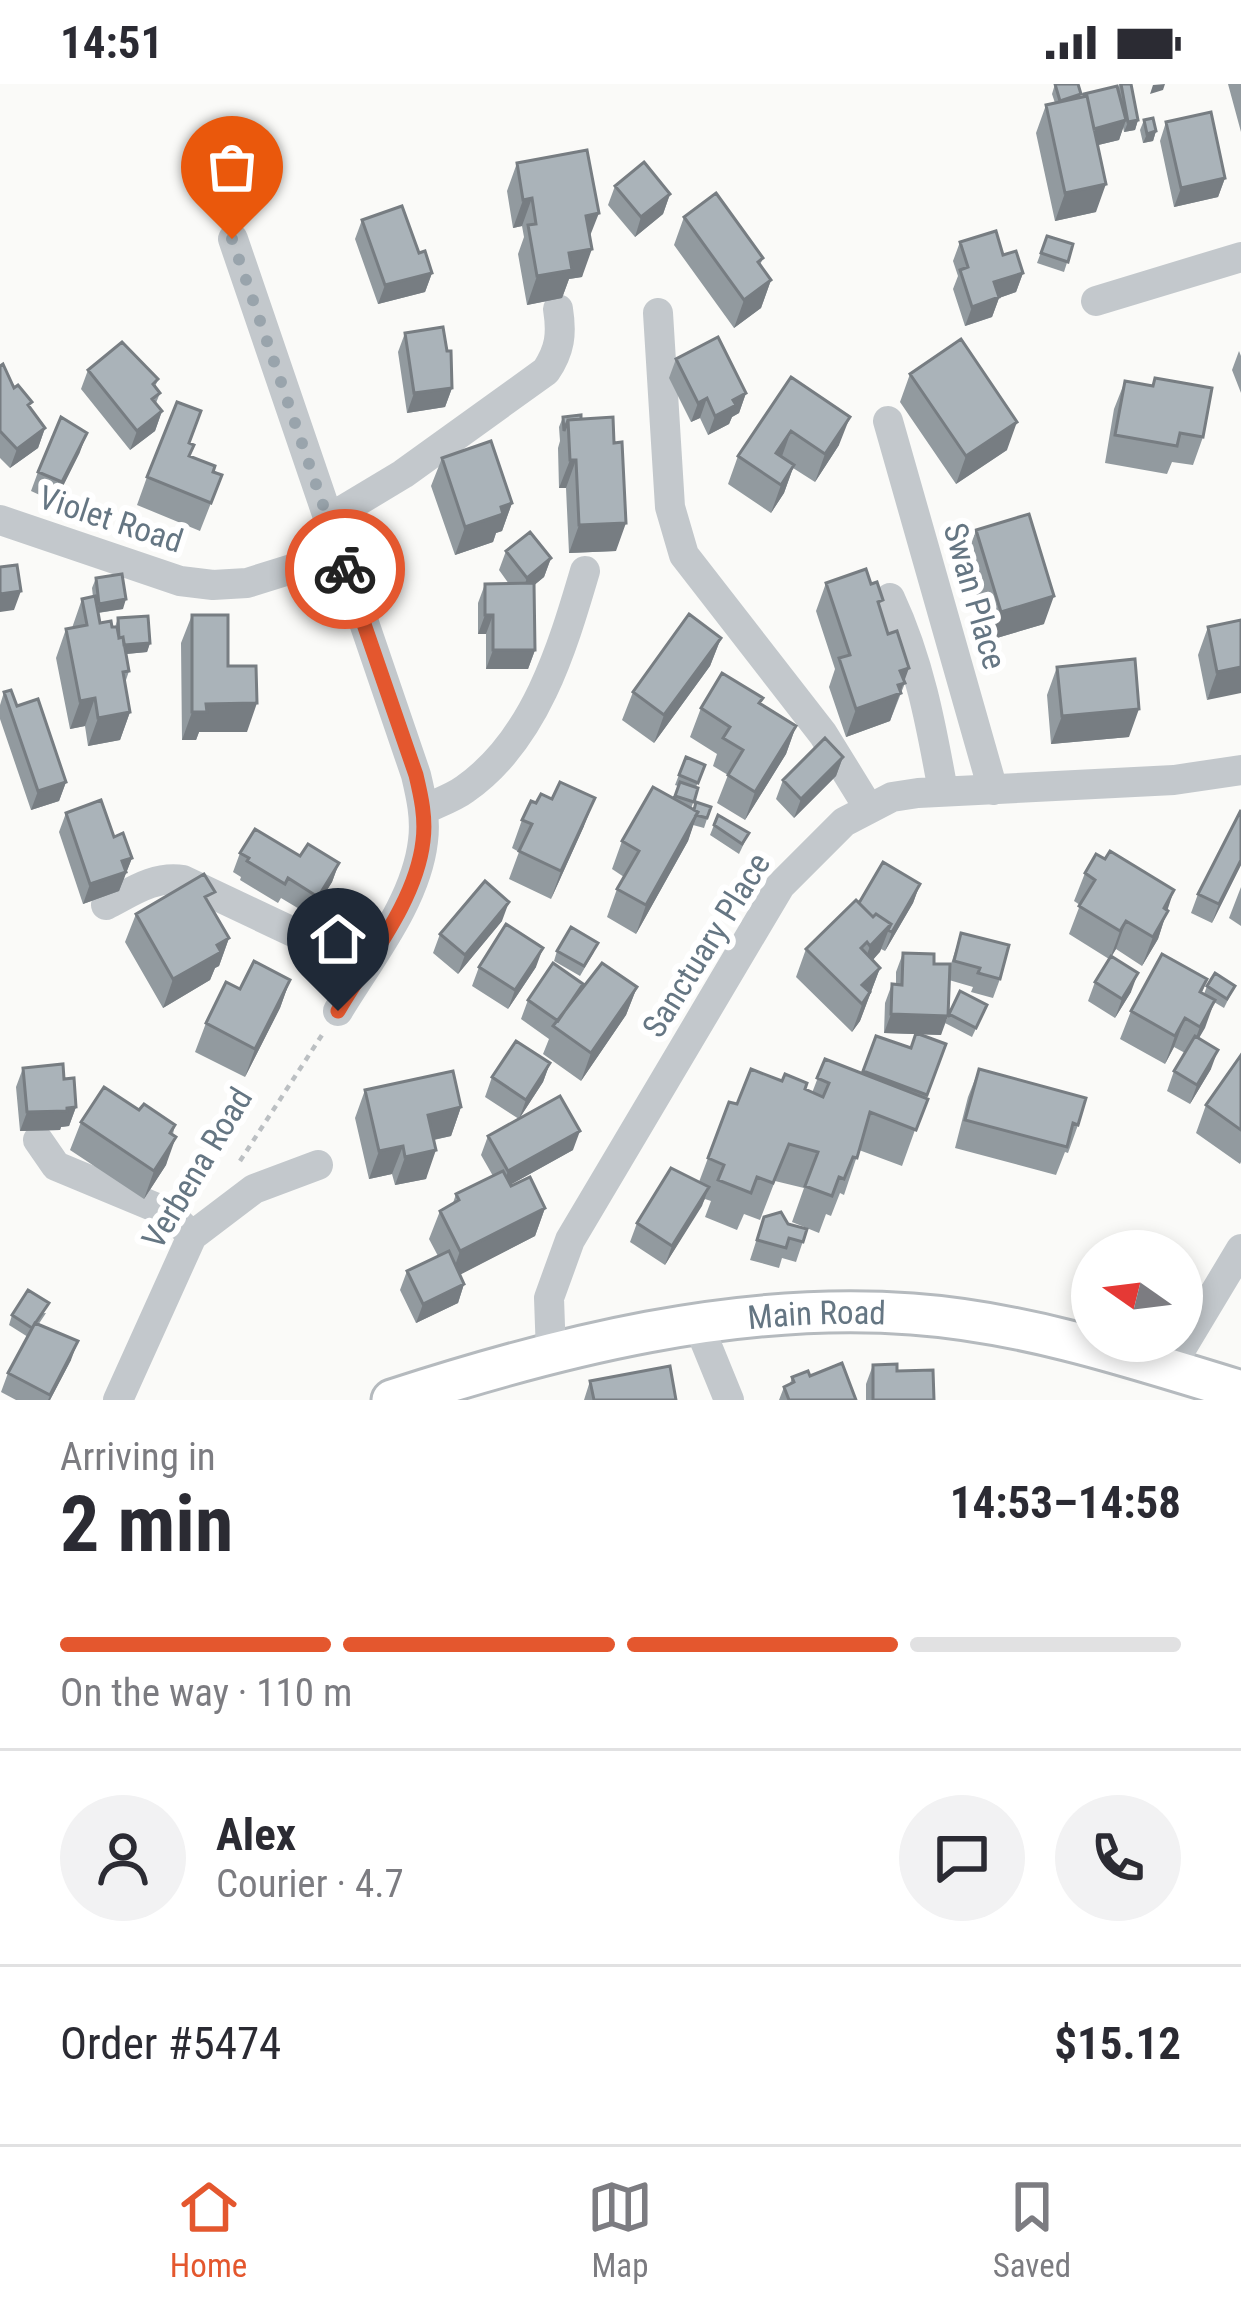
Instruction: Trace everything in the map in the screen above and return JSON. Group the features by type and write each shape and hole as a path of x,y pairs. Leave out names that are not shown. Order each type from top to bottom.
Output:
{"main road":[{"name":"Main Road","path":"392,1400 551,1354 698,1324 841,1312 914,1314 1047,1336 1241,1391"}],"street":[{"path":"232,239 416,775 423,810 417,869 338,1011"},
{"path":"1096,301 1241,257"},
{"path":"328,519 403,474 546,370 557,354 562,332 558,309"},
{"path":"658,313 670,507 684,555 823,734 868,807"},
{"name":"Swan Place","path":"888,421 993,790"},
{"name":"Violet Road","path":"0,520 180,581 213,585 247,583 340,554"},
{"path":"423,810 464,790 518,734 564,642 585,571"},
{"path":"890,598 916,664 943,791"},
{"name":"Sanctuary Place","path":"551,1354 548,1298 570,1240 779,886 811,851 868,807 892,797 1174,780 1241,770"},
{"path":"106,905 154,882 183,880 365,966"},
{"path":"38,1140 56,1166 157,1208 191,1236 254,1189 319,1165"},
{"name":"Verbena Road","path":"118,1400 191,1236"},
{"path":"1168,1369 1241,1249"},
{"path":"698,1324 729,1400"}],"path":[{"name":"Verbena Road","path":"240,1161 338,1011"}],"building":[{"path":"1055,84 1078,84 1081,94 1060,101"},
{"path":"1121,84 1131,84 1138,120 1128,122"},
{"path":"1117,86 1126,120 1094,129 1084,94"},
{"path":"1087,96 1106,184 1065,193 1046,105"},
{"path":"1211,112 1225,178 1181,188 1166,122"},
{"path":"1153,118 1156,131 1147,134 1144,120"},
{"path":"587,150 599,213 586,216 592,249 569,253 572,270 537,276 528,225 536,224 532,198 523,200 517,163"},
{"path":"644,162 670,194 641,217 615,186"},
{"path":"716,193 763,258 758,262 771,280 744,300 684,217"},
{"path":"402,206 419,253 425,251 432,273 385,285 362,220"},
{"path":"996,231 1003,255 1016,251 1023,273 994,282 999,297 972,307 960,270 968,267 960,242"},
{"path":"1047,236 1073,244 1068,262 1041,253"},
{"path":"443,327 447,351 451,351 452,388 414,393 405,333"},
{"path":"718,337 746,393 733,400 736,405 715,416 707,398 698,403 676,359"},
{"path":"961,339 1017,422 966,456 910,374"},
{"path":"122,342 158,379 153,384 160,393 152,399 162,411 137,431 88,370"},
{"path":"3,364 14,388 18,385 32,402 28,405 45,428 17,449 0,431"},
{"path":"791,377 850,417 825,454 791,431 776,453 794,465 781,485 738,456"},
{"path":"1155,378 1212,388 1203,437 1180,433 1177,446 1115,435 1125,381 1153,386"},
{"path":"177,402 201,411 189,456 215,466 213,472 222,475 211,503 147,477"},
{"path":"581,415 581,419 568,420 564,431 563,417"},
{"path":"61,417 87,433 62,482 38,472"},
{"path":"613,417 614,443 622,442 626,523 579,525 576,460 570,460 568,420"},
{"path":"491,441 512,503 501,507 503,514 465,527 442,458"},
{"path":"1029,514 1054,596 1001,612 976,530"},
{"path":"530,532 551,558 527,578 506,551"},
{"path":"17,565 21,591 0,594 0,567"},
{"path":"866,569 871,584 877,582 888,634 897,631 909,668 900,671 905,683 898,685 901,693 856,709 839,658 850,655 826,583"},
{"path":"122,574 126,599 99,604 96,578"},
{"path":"534,583 535,650 493,650 493,615 485,615 485,584"},
{"path":"95,596 100,623 111,621 119,638 123,637 129,671 123,672 130,712 98,718 95,698 80,701 66,629 87,625 82,599"},
{"path":"689,614 721,638 664,715 633,692"},
{"path":"192,615 228,615 228,666 256,666 257,703 206,704 207,712 192,712"},
{"path":"148,616 150,643 124,645 118,618"},
{"path":"1241,620 1241,667 1217,672 1208,627"},
{"path":"1135,659 1139,709 1062,716 1057,667"},
{"path":"722,673 796,726 755,792 728,775 743,750 723,738 730,727 701,708"},
{"path":"11,690 17,706 38,699 66,782 38,791 4,692"},
{"path":"825,738 843,757 801,799 783,780"},
{"path":"686,757 705,765 698,783 679,775"},
{"path":"560,782 595,798 561,871 519,851 532,824 522,820 531,801 536,803 541,794 552,799"},
{"path":"680,782 698,788 694,802 675,796"},
{"path":"653,787 698,812 646,905 617,889 639,851 622,841"},
{"path":"101,800 114,837 123,833 132,858 122,861 126,872 90,884 66,813"},
{"path":"696,802 711,807 707,818 696,815"},
{"path":"1241,810 1241,860 1219,904 1198,894"},
{"path":"718,815 749,833 742,844 714,825"},
{"path":"255,829 300,856 308,844 339,863 318,897 247,861 240,853"},
{"path":"1110,851 1174,890 1153,937 1126,921 1120,931 1079,906 1095,880 1085,873 1096,854 1105,859"},
{"path":"883,862 920,884 892,932 888,930 891,924 876,914 873,917 859,903"},
{"path":"204,874 215,892 205,897 229,938 217,945 221,952 173,979 136,914"},
{"path":"485,881 509,902 465,955 440,934"},
{"path":"856,900 873,917 876,914 891,924 870,946 867,942 861,948 880,968 862,985 870,992 862,1004 806,949"},
{"path":"506,924 543,948 515,990 479,967"},
{"path":"571,927 598,943 584,966 557,951"},
{"path":"961,933 1009,945 1000,979 954,961"},
{"path":"903,953 934,954 934,964 950,964 948,1016 891,1014 892,984 902,985"},
{"path":"1162,954 1207,979 1200,992 1215,1000 1200,1027 1185,1018 1175,1036 1131,1011"},
{"path":"1111,956 1138,973 1122,999 1095,982"},
{"path":"254,961 290,980 255,1049 206,1023 226,982 240,989"},
{"path":"553,963 583,984 558,1021 528,1000"},
{"path":"602,963 637,987 591,1053 553,1026"},
{"path":"1215,973 1235,986 1227,999 1207,986"},
{"path":"960,991 987,1005 976,1028 949,1014"},
{"path":"916,1033 946,1044 927,1095 863,1071 876,1036 911,1048"},
{"path":"1195,1036 1218,1050 1197,1085 1174,1071"},
{"path":"516,1041 550,1063 526,1100 492,1077"},
{"path":"1241,1055 1241,1130 1206,1105"},
{"path":"825,1059 928,1099 916,1130 870,1112 857,1158 853,1157 844,1179 839,1177 832,1196 805,1186 818,1152 789,1144 773,1183 757,1177 751,1193 718,1180 724,1165 708,1158 729,1102 737,1104 751,1069 782,1081 785,1074 807,1083 805,1089 823,1097 829,1083 817,1078"},
{"path":"63,1064 64,1079 74,1078 76,1107 27,1112 23,1068"},
{"path":"979,1069 1086,1098 1067,1147 965,1120"},
{"path":"453,1071 461,1107 428,1115 436,1150 405,1157 403,1146 379,1151 365,1090"},
{"path":"104,1087 139,1110 144,1104 175,1125 170,1133 176,1137 154,1171 81,1122"},
{"path":"560,1096 580,1131 508,1171 488,1136"},
{"path":"671,1168 709,1187 672,1246 637,1223"},
{"path":"503,1171 511,1186 530,1177 545,1208 460,1251 440,1211 459,1200 456,1194"},
{"path":"781,1212 788,1224 807,1229 803,1242 789,1238 786,1248 757,1240 764,1217"},
{"path":"449,1251 464,1284 423,1304 407,1271"},
{"path":"28,1290 49,1303 32,1328 12,1315"},
{"path":"35,1323 78,1341 50,1395 8,1373"},
{"path":"842,1363 856,1400 789,1400 784,1387 794,1382 792,1377 808,1371 810,1376"},
{"path":"897,1364 897,1371 933,1370 934,1400 873,1400 873,1365"},
{"path":"670,1366 676,1400 594,1400 590,1381"}],"way so far":[{"path":"232,239 345,569"}],"route":[{"path":"338,1011 401,905 417,869 423,840 416,775 345,569"}]}
